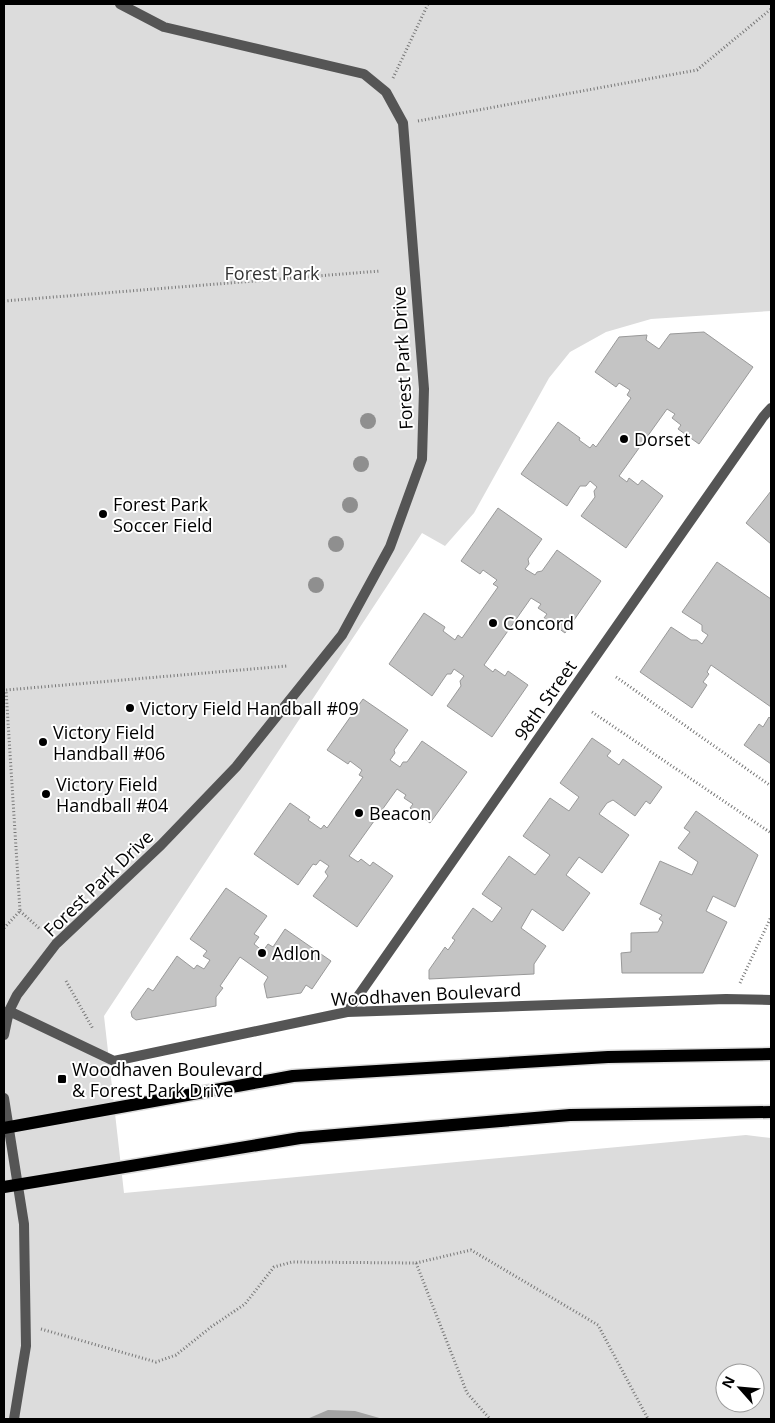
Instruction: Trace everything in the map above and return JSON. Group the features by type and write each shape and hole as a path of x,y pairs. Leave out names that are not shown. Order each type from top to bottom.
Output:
{"main road":[{"path":"6,1128 292,1076 608,1057 771,1054"},
{"path":"4,1187 300,1138 570,1115 771,1112"}],"street":[{"name":"Forest Park Drive","path":"4,1035 9,1011 17,994 56,944 161,845 236,767 342,635 390,547 422,459 424,389 403,123 386,92 364,74 164,27 120,4"},
{"name":"98th Street","path":"347,1012 762,417 771,408"},
{"name":"Woodhaven Boulevard","path":"9,1011 114,1061 347,1012 726,999 771,1000"},
{"path":"4,1098 6,1128 24,1224 26,1346 14,1419"}],"path":[{"path":"386,92 428,4"},
{"path":"403,123 697,70 771,8"},
{"path":"4,301 380,271"},
{"path":"40,929 20,910 5,690 287,666"},
{"path":"616,677 771,786"},
{"path":"592,712 771,833"},
{"path":"4,928 20,910"},
{"path":"740,983 771,917"},
{"path":"66,981 94,1028"},
{"path":"26,1324 156,1362 176,1355 211,1327 245,1304 274,1267 292,1262 416,1263 471,1250 598,1325 648,1419"},
{"path":"416,1263 467,1393 490,1419"}],"green space":[{"name":"Forest Park","path":"4,4 771,4 771,311 651,319 606,332 570,352 549,378 474,513 445,546 422,533 104,1016 124,1193 746,1135 771,1138 771,1419 4,1419"}],"shaded area":[{"path":"328,1410 355,1411 383,1419 307,1419"}],"building":[{"name":"Dorset","path":"704,332 753,367 699,444 678,429 681,425 672,418 675,414 667,409 619,476 627,482 629,478 638,485 642,480 663,496 626,548 581,516 595,497 594,491 597,487 590,481 586,486 580,486 567,506 521,474 558,422 590,448 593,444 596,447 631,398 627,395 630,390 619,383 616,387 595,372 619,337 647,335 646,340 659,349 670,334"},
{"path":"771,491 771,544 746,523"},
{"name":"Concord","path":"498,508 542,539 528,559 529,564 525,569 535,575 537,572 542,571 557,550 601,581 565,633 544,618 547,614 538,608 541,604 531,598 484,665 493,672 495,669 505,676 508,671 528,685 492,737 447,706 461,686 460,681 464,676 454,669 451,674 447,674 432,696 389,664 424,613 445,627 443,631 455,640 458,635 462,638 498,587 493,584 497,580 483,570 480,574 461,561"},
{"path":"717,562 771,599 771,707 711,665 707,672 709,674 703,682 707,685 692,708 640,672 671,627 691,640 697,640 702,644 708,635 702,631 702,625 682,612"},
{"name":"Beacon","path":"363,699 408,730 394,750 395,753 390,760 400,767 403,762 407,762 422,741 467,772 430,823 410,808 413,804 404,798 406,795 397,789 349,856 358,862 361,859 370,866 373,862 393,876 357,927 313,896 328,876 325,872 329,866 320,860 316,865 313,864 298,885 254,854 290,803 310,817 308,820 321,829 324,825 327,828 363,777 359,775 362,770 350,761 348,764 327,750"},
{"path":"769,717 771,719 771,764 744,745 759,724 763,727"},
{"path":"592,738 611,751 607,756 619,765 623,759 662,787 650,804 646,801 635,816 613,800 607,803 599,814 629,835 602,873 579,857 566,875 590,893 563,931 532,909 521,928 546,946 534,964 534,974 429,979 429,970 445,947 448,950 455,940 452,938 473,908 492,922 502,908 482,894 509,856 535,875 550,855 523,836 550,798 569,811 579,797 560,783"},
{"path":"696,811 758,855 735,907 713,896 706,911 727,922 703,973 622,973 621,953 631,952 631,933 658,932 663,922 659,919 662,915 640,904 660,861 692,875 698,862 678,848 690,832 684,828"},
{"name":"Adlon","path":"226,888 267,916 254,934 259,937 254,944 263,951 268,944 273,947 285,929 331,961 312,989 306,985 301,993 267,998 264,984 268,977 240,957 220,986 223,988 216,997 216,1006 136,1020 132,1017 131,1012 148,988 153,991 177,956 194,969 197,965 204,969 210,960 203,956 207,951 190,939"}],"place":[{"name":"Dorset","path":"624,439"},
{"name":"Forest Park Soccer Field","path":"103,514"},
{"name":"Concord","path":"493,623"},
{"name":"Victory Field Handball #09","path":"130,708"},
{"name":"Victory Field Handball #06","path":"43,742"},
{"name":"Victory Field Handball #04","path":"46,794"},
{"name":"Beacon","path":"359,813"},
{"name":"Adlon","path":"262,953"},
{"name":"Woodhaven Boulevard & Forest Park Drive","path":"62,1079"}]}
